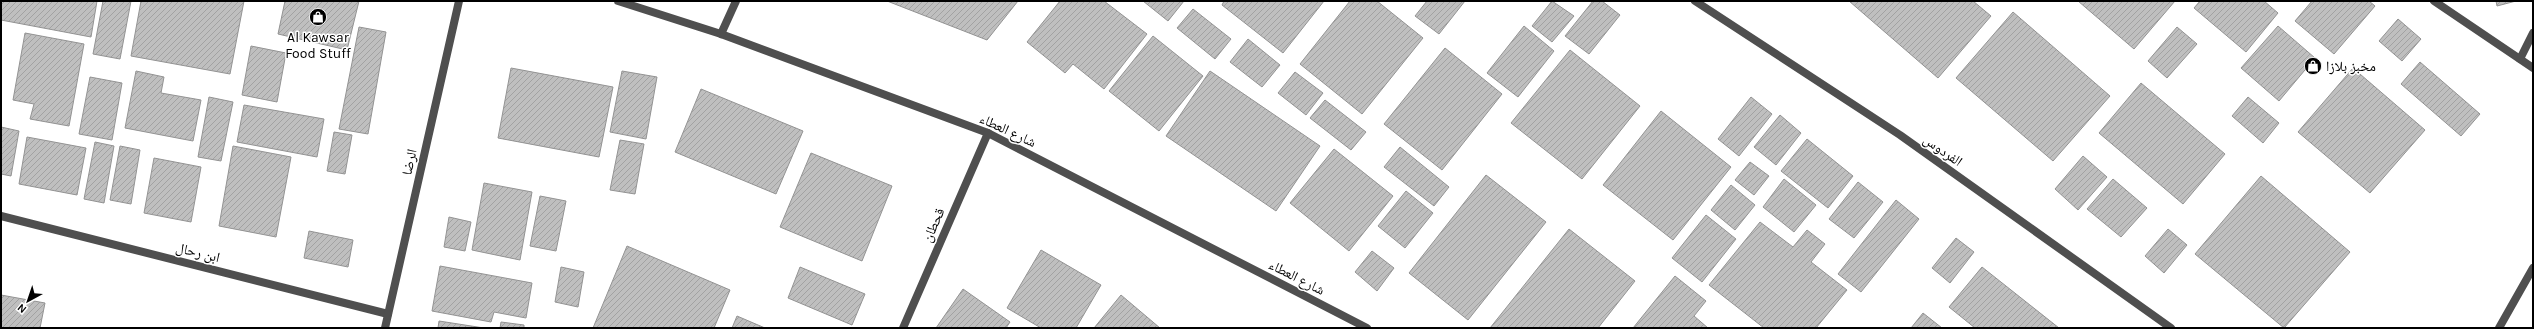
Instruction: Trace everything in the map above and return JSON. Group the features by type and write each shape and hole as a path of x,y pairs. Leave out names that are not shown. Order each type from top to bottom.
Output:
{"street":[{"name":"الرضا","path":"385,328 459,1"},
{"name":"شارع العطاء","path":"618,1 721,34 988,132 1367,328"},
{"path":"721,34 736,1"},
{"name":"الفردوس","path":"1695,1 1900,136 2171,328"},
{"path":"2434,1 2533,68"},
{"path":"2520,59 2533,33"},
{"name":"قحطان","path":"902,328 988,132"},
{"name":"ابن رحال","path":"1,216 388,314"},
{"path":"2499,328 2533,268"}],"building":[{"path":"1,1 97,1 91,37 1,20"},
{"path":"103,1 131,1 120,59 93,54"},
{"path":"141,1 244,1 230,74 131,56"},
{"name":"Al Kawsar Food Stuff","path":"285,1 359,1 347,50 278,34"},
{"path":"887,1 1018,1 987,40"},
{"path":"1060,1 1104,1 1147,34 1104,89 1073,64 1065,73 1027,42"},
{"path":"1143,1 1184,1 1168,21"},
{"path":"1224,1 1324,1 1283,53 1222,5"},
{"path":"1350,1 1377,1 1423,38 1362,114 1300,64"},
{"path":"1427,1 1465,1 1439,34 1415,16"},
{"path":"1552,1 1574,16 1552,42 1532,26"},
{"path":"1593,1 1602,1 1620,15 1589,54 1565,36"},
{"path":"1849,1 1973,1 1991,16 1938,78"},
{"path":"2078,1 2175,1 2134,49"},
{"path":"2200,1 2264,1 2278,13 2246,52 2194,8"},
{"path":"2312,1 2369,1 2375,6 2334,54 2295,21"},
{"path":"2496,1 2516,1 2497,6"},
{"path":"1193,9 1231,39 1215,59 1177,28"},
{"path":"2013,12 2110,96 2053,161 1956,78"},
{"path":"2398,19 2421,39 2402,61 2379,41"},
{"path":"1524,26 1554,51 1518,97 1487,73"},
{"path":"2278,26 2315,58 2279,101 2241,68"},
{"path":"359,27 386,32 368,134 339,129"},
{"path":"2177,27 2197,44 2167,78 2148,61"},
{"path":"25,33 84,44 69,126 30,119 34,104 13,100"},
{"path":"1153,36 1203,76 1159,131 1109,91"},
{"path":"1248,39 1280,65 1262,87 1230,62"},
{"path":"251,46 286,53 277,102 242,95"},
{"path":"1445,48 1502,94 1442,170 1384,124"},
{"path":"1570,50 1640,106 1582,179 1511,123"},
{"path":"2420,62 2480,114 2461,136 2401,84"},
{"path":"511,68 613,87 599,157 498,138"},
{"path":"2353,68 2425,130 2370,193 2298,132"},
{"path":"136,71 164,77 161,93 201,100 193,141 125,128"},
{"path":"622,71 657,77 646,139 610,132"},
{"path":"1210,71 1320,146 1276,211 1166,136"},
{"path":"1295,72 1323,93 1306,115 1278,93"},
{"path":"90,77 122,83 112,140 79,134"},
{"path":"2141,83 2225,154 2183,204 2099,133"},
{"path":"701,89 803,131 776,194 675,152"},
{"path":"209,97 233,102 221,161 198,157"},
{"path":"1751,97 1772,114 1739,156 1718,139"},
{"path":"2248,97 2279,123 2263,143 2232,116"},
{"path":"1325,100 1366,132 1351,150 1310,118"},
{"path":"244,105 324,119 317,157 237,142"},
{"path":"1661,111 1731,167 1673,240 1603,185"},
{"path":"1780,115 1801,133 1776,165 1754,147"},
{"path":"1,127 19,131 11,176 1,174"},
{"path":"334,132 352,135 345,174 327,171"},
{"path":"27,137 86,148 77,195 19,184"},
{"path":"1807,139 1853,176 1828,208 1781,171"},
{"path":"620,140 644,144 635,194 610,190"},
{"path":"95,142 114,146 104,203 84,199"},
{"path":"120,146 140,150 131,204 110,200"},
{"path":"233,146 291,157 276,237 219,226"},
{"path":"1400,147 1449,187 1434,206 1384,167"},
{"path":"1334,149 1393,196 1349,251 1290,203"},
{"path":"811,153 892,186 862,261 780,227"},
{"path":"2083,156 2107,177 2078,210 2055,189"},
{"path":"154,158 201,167 191,222 144,213"},
{"path":"1750,162 1769,176 1754,195 1735,180"},
{"path":"1486,175 1546,222 1468,320 1409,273"},
{"path":"2261,176 2350,252 2284,328 2195,254"},
{"path":"1784,179 1816,205 1794,232 1763,207"},
{"path":"2113,179 2147,208 2121,237 2087,209"},
{"path":"1858,182 1883,202 1854,238 1829,219"},
{"path":"484,183 532,192 520,260 472,250"},
{"path":"1731,185 1755,205 1735,230 1711,210"},
{"path":"1406,191 1433,213 1405,248 1378,226"},
{"path":"540,196 566,201 556,251 530,246"},
{"path":"1896,200 1919,219 1861,292 1838,274"},
{"path":"1706,215 1736,239 1702,282 1672,258"},
{"path":"449,217 471,222 465,251 444,247"},
{"path":"1760,222 1793,247 1807,230 1825,244 1811,262 1847,290 1816,328 1764,328 1709,285"},
{"path":"1569,229 1635,281 1598,328 1490,328"},
{"path":"2168,229 2187,245 2164,273 2145,256"},
{"path":"309,231 353,240 348,267 304,258"},
{"path":"1956,238 1974,252 1950,283 1932,268"},
{"path":"627,246 730,290 714,328 593,328"},
{"path":"1041,250 1101,285 1076,328 1041,328 1007,308"},
{"path":"1372,251 1394,268 1377,291 1355,272"},
{"path":"440,266 532,283 526,318 494,312 491,322 432,311"},
{"path":"561,267 584,272 578,307 555,302"},
{"path":"800,267 865,294 852,325 788,298"},
{"path":"1982,267 2059,328 1975,328 1949,307"},
{"path":"1675,276 1706,301 1694,316 1708,328 1633,328"},
{"path":"963,289 1010,322 1006,328 936,328"},
{"path":"1,295 45,303 40,328 1,328"},
{"path":"1121,295 1160,328 1094,328"},
{"path":"1923,313 1942,328 1911,328"},
{"path":"737,316 765,328 732,328"},
{"path":"439,321 484,328 438,328"},
{"path":"501,322 524,325 524,328 500,328"}],"place":[{"name":"Al Kawsar Food Stuff","path":"318,17"},
{"name":"مخبز بلازا","path":"2313,66"}]}
